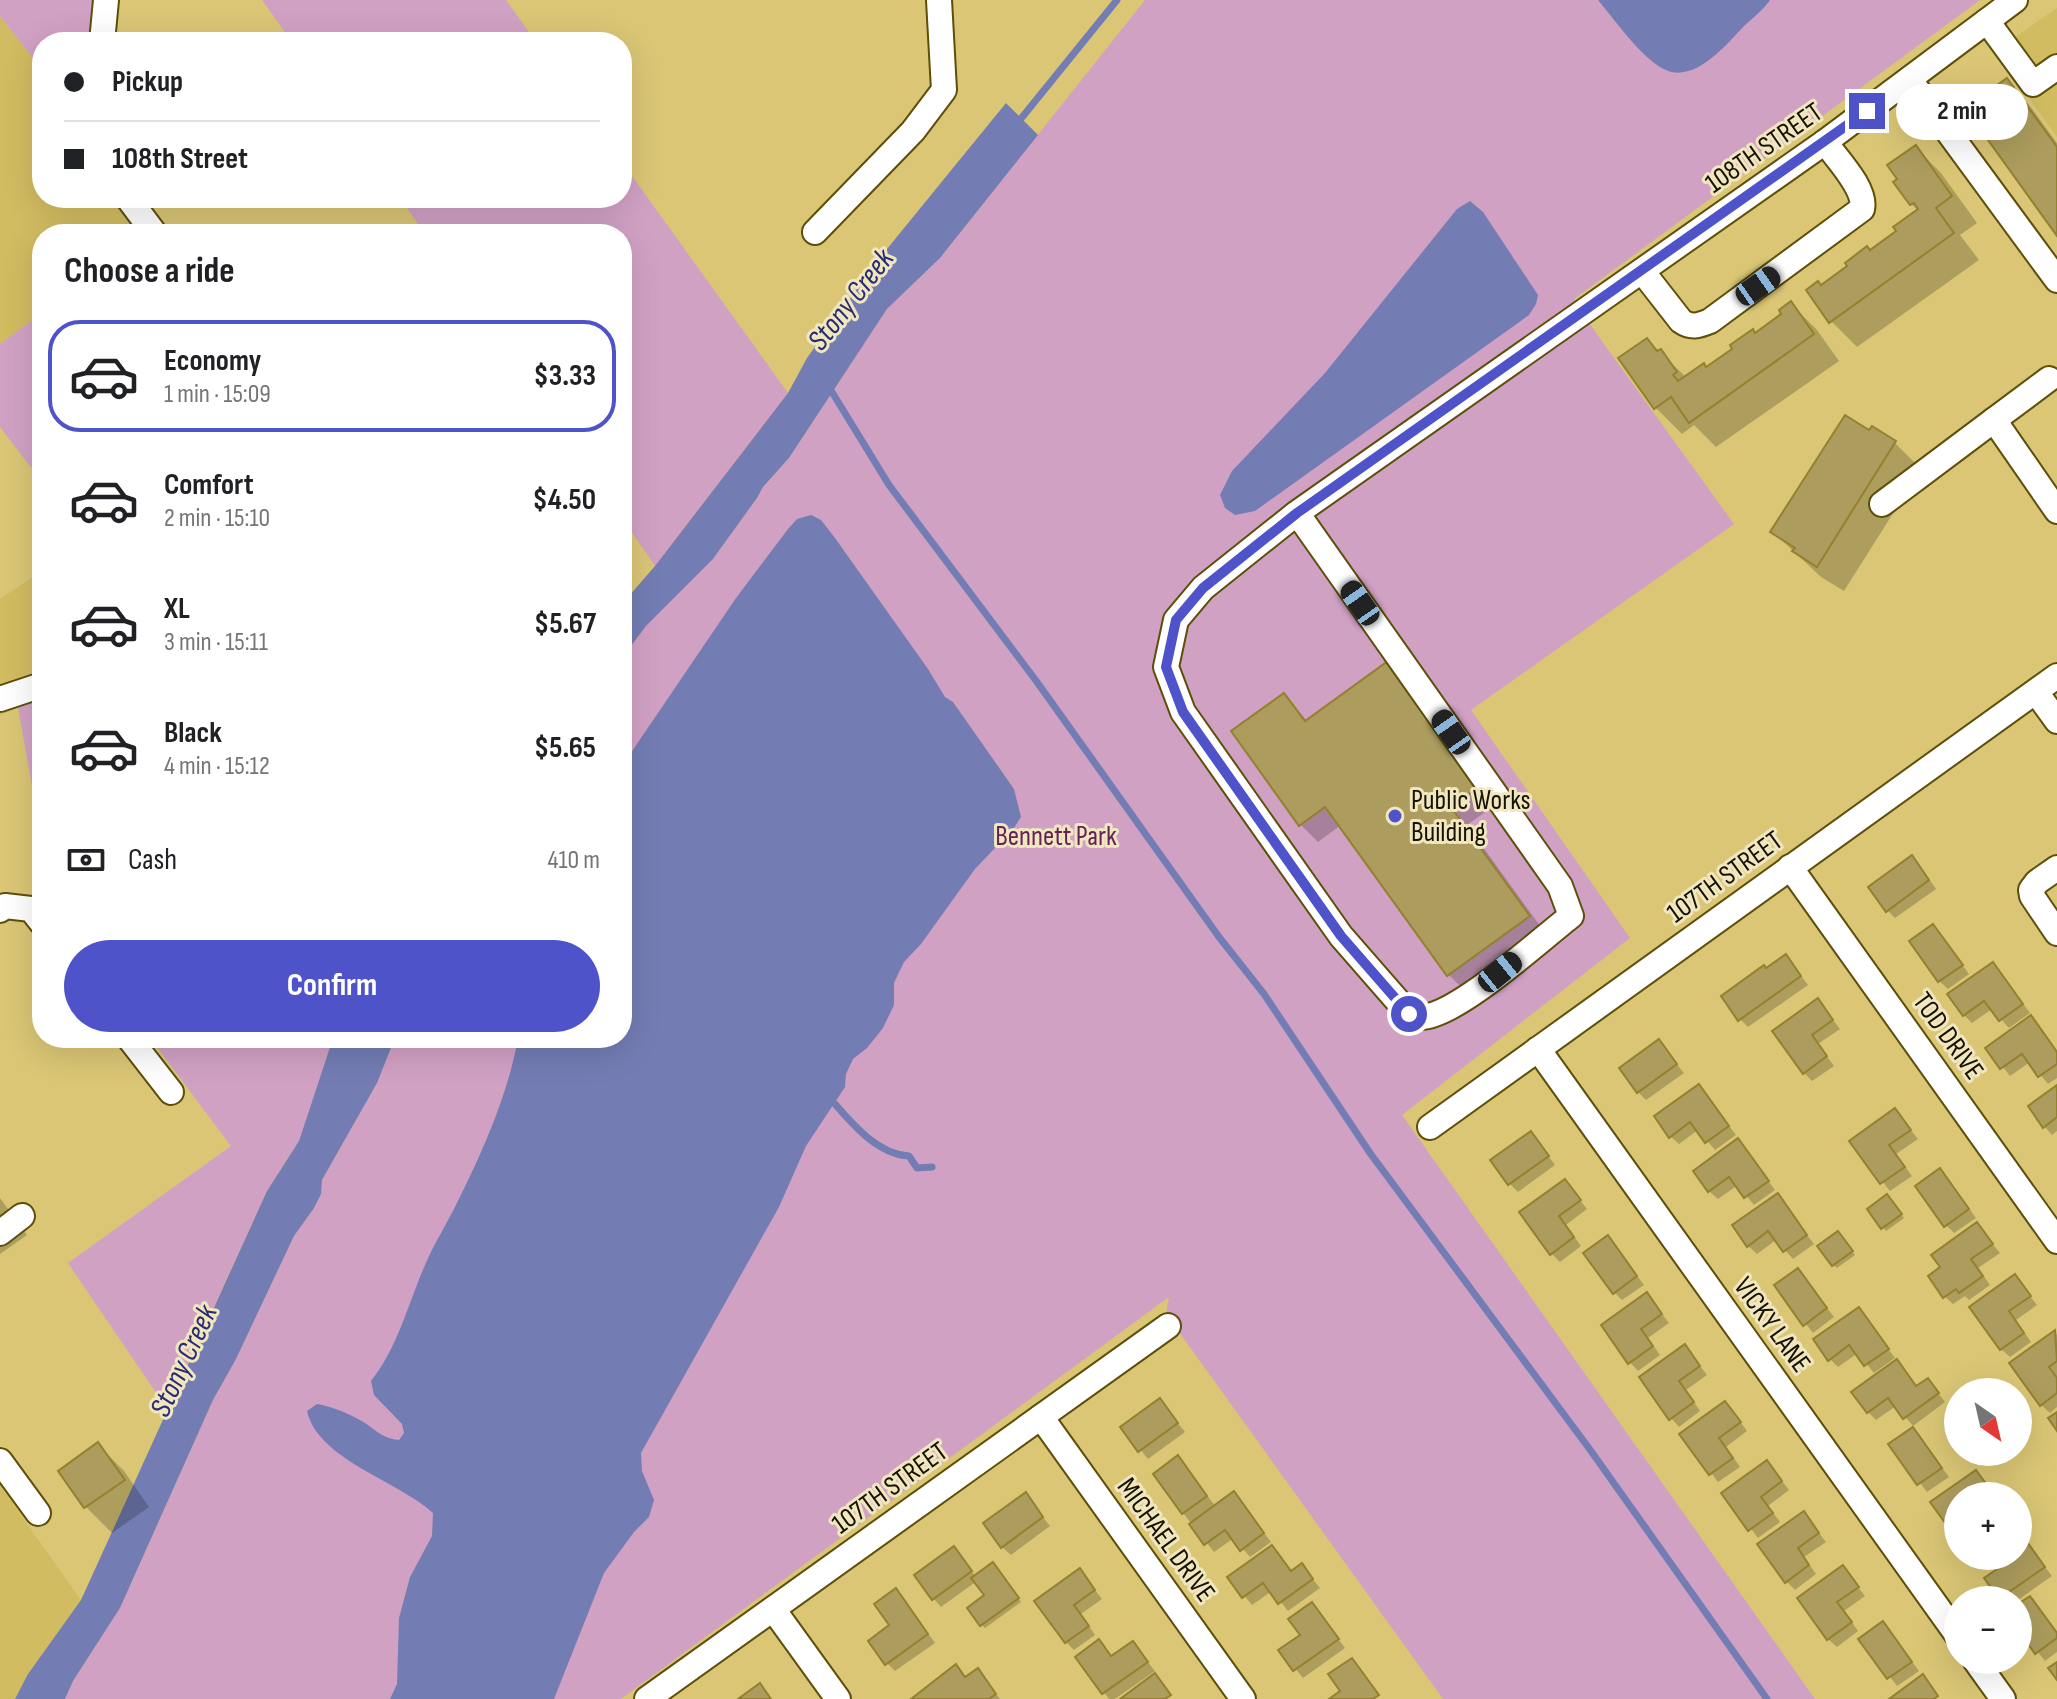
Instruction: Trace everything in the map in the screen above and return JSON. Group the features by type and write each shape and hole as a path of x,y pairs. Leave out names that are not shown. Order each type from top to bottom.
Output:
{"street":[{"path":"103,32 106,0"},
{"path":"815,232 913,131 944,90 939,0"},
{"name":"108TH STREET","path":"1297,513 1560,886 1571,916 1476,990 1445,1010 1422,1017 1409,1014 1341,936 1183,712 1166,667 1176,620 1203,588 1297,513 1825,142 2015,0"},
{"path":"1987,21 2033,84 2057,67"},
{"path":"1910,80 2057,280"},
{"path":"1642,271 1681,321 1689,326 1698,326 1710,321 1862,209 1864,203 1858,188 1825,142"},
{"path":"1882,504 2049,379"},
{"path":"1994,420 2057,511"},
{"name":"107TH STREET","path":"1430,1127 2057,676"},
{"path":"0,699 32,688"},
{"path":"2036,692 2057,721"},
{"name":"TOD DRIVE","path":"1790,867 2057,1241"},
{"path":"2057,868 2031,890 2057,933"},
{"path":"0,910 5,906 32,914"},
{"path":"137,1048 171,1092"},
{"name":"VICKY LANE","path":"1538,1049 1944,1616"},
{"path":"0,1233 22,1216"},
{"name":"107TH STREET","path":"647,1699 1168,1326"},
{"name":"MICHAEL DRIVE","path":"1041,1417 1243,1699"},
{"path":"0,1461 38,1513"},
{"path":"773,1609 838,1699"},
{"path":"1985,1674 2003,1699"}],"shaded area":[{"path":"2057,8 2057,137 1995,51"},
{"path":"0,16 32,57 32,208 134,208 145,224 32,224 32,320 0,344"},
{"path":"32,578 32,702 0,715 0,599"},
{"path":"0,1486 81,1600 28,1674 15,1699 0,1699"}],"green space":[{"path":"0,0 106,0 103,32 32,32 32,57 0,16"},
{"path":"262,0 506,0 529,32 285,32"},
{"name":"Bennett Park","path":"1145,0 1980,0 1574,299 1734,524 1471,710 1630,938 1402,1115 1815,1699 1443,1699 1166,1314 1169,1297 621,1699 65,1699 73,1681 120,1608 213,1400 236,1359 294,1236 314,1208 322,1180 377,1083 391,1048 632,1048 632,645 646,626 713,559 763,487 789,458 887,309 940,258"},
{"path":"632,176 788,393 655,566 632,533 632,224 418,224 407,208 632,208"},
{"path":"32,320 32,469 0,427 0,344"},
{"path":"32,702 32,786 18,707"},
{"path":"158,1048 330,1048 299,1141 267,1191 167,1409 68,1263 231,1146"}],"water":[{"path":"1598,0 1770,0 1720,51 1700,66 1679,73 1668,71 1649,58"},
{"path":"1006,103 1038,135 940,258 887,309 789,458 763,487 713,559 646,626 632,645 632,592 788,393 807,358 878,260"},
{"path":"1470,201 1483,212 1538,295 1529,315 1255,511 1235,515 1225,508 1220,495 1232,471 1325,373 1457,209"},
{"path":"811,515 821,520 835,538 945,697 953,702 1014,789 1021,817 975,869 921,944 904,962 894,983 894,1005 883,1028 867,1048 853,1059 846,1074 845,1087 806,1146 779,1207 641,1453 642,1471 654,1500 649,1517 604,1573 554,1699 390,1699 397,1684 399,1618 410,1577 432,1536 433,1513 343,1456 314,1428 307,1411 317,1404 336,1409 389,1438 399,1440 404,1433 402,1424 374,1395 371,1381 395,1340 429,1257 484,1144 501,1102 516,1048 632,1048 632,751 736,598 797,519"},
{"path":"330,1048 391,1048 377,1083 322,1180 321,1194 314,1208 294,1236 236,1359 213,1400 120,1608 73,1681 65,1699 15,1699 28,1674 81,1600 267,1191 299,1141"}],"building":[{"path":"2007,78 2057,147 2057,236 1965,108"},
{"path":"1916,145 1952,196 1936,208 1954,233 1829,323 1806,290 1818,281 1821,285 1867,246 1870,250 1896,231 1893,227 1918,209 1914,203 1910,205 1893,182 1897,179 1887,165"},
{"path":"1791,301 1814,334 1689,423 1671,397 1654,409 1618,358 1647,338 1657,351 1661,349 1677,372 1673,375 1678,381 1732,349 1730,345 1753,329 1755,333 1781,314 1779,310"},
{"path":"1845,415 1869,430 1872,426 1896,441 1817,567 1770,532"},
{"name":"Public Works Building","path":"1388,661 1479,787 1451,807 1530,916 1447,976 1325,807 1299,826 1231,731 1284,693 1305,721"},
{"path":"1912,855 1929,880 1886,912 1868,887"},
{"path":"1933,924 1963,965 1938,982 1909,941"},
{"path":"1786,954 1801,976 1738,1021 1721,996 1764,965 1766,968"},
{"path":"1993,962 2023,1004 1999,1021 1984,1001 1963,1016 1947,994"},
{"path":"1818,998 1833,1020 1812,1035 1827,1056 1803,1074 1772,1031"},
{"path":"2031,1015 2057,1052 2057,1064 2038,1077 2022,1054 2000,1069 1985,1048"},
{"path":"1659,1039 1677,1064 1637,1093 1619,1068"},
{"path":"1699,1084 1729,1126 1705,1143 1690,1122 1669,1138 1654,1116"},
{"path":"2057,1085 2057,1117 2043,1128 2028,1106"},
{"path":"1895,1108 1911,1130 1889,1145 1905,1167 1880,1184 1849,1141"},
{"path":"1531,1131 1549,1156 1508,1185 1490,1160"},
{"path":"1738,1138 1769,1181 1744,1198 1729,1177 1708,1192 1693,1171"},
{"path":"1940,1168 1969,1209 1944,1227 1915,1186"},
{"path":"1565,1179 1581,1200 1559,1216 1574,1237 1550,1255 1519,1212"},
{"path":"1778,1193 1807,1235 1783,1252 1768,1231 1747,1247 1732,1225"},
{"path":"1887,1194 1902,1214 1881,1229 1867,1209"},
{"path":"1977,1222 1993,1244 1971,1259 1983,1276 1959,1293 1956,1289 1943,1298 1928,1276 1940,1267 1931,1255"},
{"path":"1838,1231 1853,1251 1832,1266 1817,1246"},
{"path":"1608,1235 1637,1276 1613,1294 1583,1253"},
{"path":"1798,1268 1827,1308 1803,1326 1774,1285"},
{"path":"2015,1274 2031,1296 2009,1311 2024,1333 2000,1350 1969,1307"},
{"path":"1647,1292 1662,1314 1641,1329 1653,1346 1628,1364 1601,1325"},
{"path":"1859,1307 1889,1349 1864,1366 1849,1345 1828,1361 1813,1339"},
{"path":"2055,1330 2057,1361 2049,1367 2057,1378 2057,1393 2040,1406 2032,1395 2032,1378 2020,1378 2009,1363"},
{"path":"1685,1344 1700,1366 1679,1381 1694,1402 1669,1420 1639,1377"},
{"path":"1897,1359 1916,1386 1928,1378 1939,1393 1903,1419 1888,1398 1867,1413 1851,1392"},
{"path":"1160,1398 1178,1423 1138,1452 1120,1427"},
{"path":"1725,1401 1741,1422 1719,1438 1733,1458 1709,1475 1679,1434"},
{"path":"2057,1412 2057,1431 2048,1418"},
{"path":"1913,1427 1942,1468 1917,1485 1888,1444"},
{"path":"98,1442 125,1480 84,1508 58,1471"},
{"path":"1178,1455 1207,1496 1182,1514 1153,1474"},
{"path":"1767,1460 1782,1481 1761,1497 1773,1513 1748,1531 1721,1493"},
{"path":"1976,1470 1985,1482 1959,1482"},
{"path":"1234,1491 1264,1533 1240,1551 1225,1530 1204,1545 1189,1524"},
{"path":"1026,1492 1043,1517 1001,1548 983,1523"},
{"path":"1944,1492 1944,1521 1930,1502"},
{"path":"1804,1511 1819,1533 1798,1548 1809,1565 1785,1583 1757,1544"},
{"path":"1272,1545 1291,1571 1302,1563 1313,1579 1278,1604 1263,1583 1242,1598 1227,1577"},
{"path":"954,1546 972,1571 932,1600 914,1575"},
{"path":"2032,1549 2045,1567 2018,1586 1990,1586 1984,1578 1996,1570 2032,1570"},
{"path":"993,1562 1019,1598 980,1626 967,1608 984,1595 971,1578"},
{"path":"1843,1565 1859,1587 1837,1602 1852,1622 1827,1640 1797,1598"},
{"path":"1080,1568 1095,1590 1074,1605 1089,1626 1065,1643 1034,1601"},
{"path":"896,1588 928,1634 885,1665 868,1641 889,1625 874,1604"},
{"path":"2032,1599 2057,1633 2057,1638 2035,1654 2032,1650"},
{"path":"1312,1602 1339,1639 1293,1671 1278,1650 1300,1635 1288,1619"},
{"path":"1883,1621 1912,1662 1887,1679 1858,1639"},
{"path":"1099,1639 1111,1656 1133,1641 1148,1662 1102,1694 1075,1657"},
{"path":"1352,1658 1379,1695 1373,1699 1329,1699 1340,1691 1328,1674"},
{"path":"2057,1662 2057,1680 2048,1668"},
{"path":"956,1664 965,1677 978,1668 996,1694 989,1699 911,1699"},
{"path":"1155,1673 1171,1695 1165,1699 1120,1699"},
{"path":"1923,1674 1938,1696 1934,1699 1889,1699"},
{"path":"760,1683 771,1699 738,1699"}],"waterway":[{"name":"Stony Creek","path":"1015,126 1117,0"},
{"path":"832,392 889,485 1037,682 1219,937 1264,994 1370,1153 1591,1451 1767,1699"},
{"path":"835,1104 877,1144 909,1156 917,1168 932,1167"}],"place":[{"name":"Public Works Building","path":"1395,816"}],"route":[{"path":"1409,1014 1341,936 1183,712 1166,667 1176,620 1203,588 1297,513 1867,111"}]}
